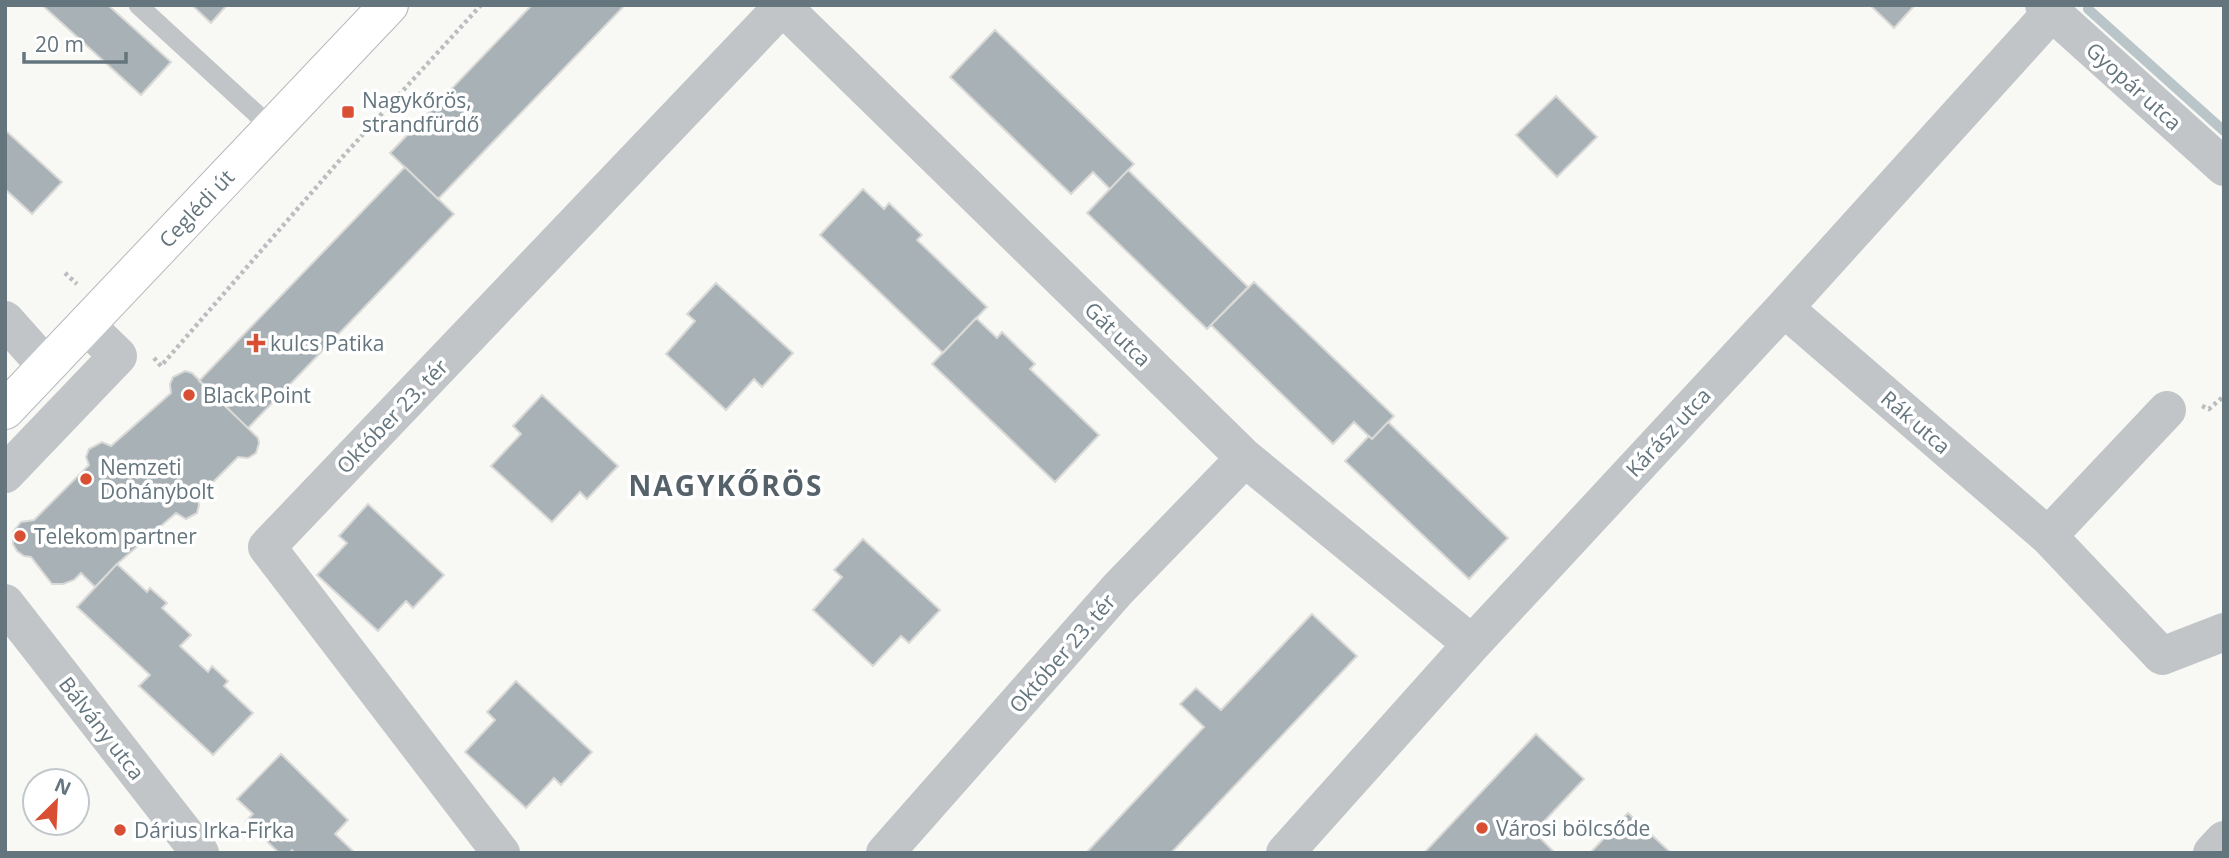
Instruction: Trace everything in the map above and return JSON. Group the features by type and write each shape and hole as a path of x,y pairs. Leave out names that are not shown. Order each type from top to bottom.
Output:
{"main road":[{"name":"Ceglédi út","path":"5,410 389,5"}],"street":[{"name":"Gát utca","path":"782,6 1245,458 1472,644"},
{"name":"Október 23. tér","path":"501,853 267,547 782,6"},
{"name":"Gyopár utca","path":"2048,9 2224,167"},
{"name":"Kárász utca","path":"1285,853 1472,644 1784,308 2048,9"},
{"name":"Rák utca","path":"1784,308 2048,536 2162,656 2224,632"},
{"path":"5,474 118,356 94,316"},
{"path":"5,320 46,366"},
{"path":"2048,536 2167,410"},
{"name":"Október 23. tér","path":"885,853 1118,589 1245,458"},
{"name":"Bálvány utca","path":"5,603 200,853"},
{"path":"2212,853 2224,840"}],"lane":[{"path":"138,5 272,128"}],"path":[{"path":"151,356 161,366 346,153 481,5"},
{"path":"65,273 94,316"}],"building":[{"path":"42,5 108,5 171,62 141,95"},
{"path":"192,5 227,5 211,23"},
{"path":"532,5 625,5 438,199 390,153"},
{"path":"1870,5 1915,5 1894,28"},
{"path":"995,30 1134,164 1110,189 1093,172 1071,194 950,77"},
{"path":"1556,96 1597,137 1557,177 1516,135"},
{"path":"5,130 62,182 32,214 5,189"},
{"path":"405,167 454,214 248,428 199,381"},
{"path":"1128,170 1248,287 1207,329 1087,213"},
{"path":"863,189 884,209 889,203 922,235 917,240 987,307 943,353 820,235"},
{"path":"1254,282 1394,416 1372,439 1354,422 1333,444 1211,325"},
{"path":"716,283 793,353 762,387 754,379 726,410 666,354 695,321 687,314"},
{"path":"976,318 997,338 1002,332 1035,364 1030,369 1099,435 1055,482 932,364"},
{"path":"185,371 192,373 258,438 256,453 248,458 238,457 197,498 197,513 186,519 176,513 117,564 95,587 81,573 74,580 52,584 31,557 17,551 13,544 13,532 21,522 34,520 89,465 86,457 89,449 102,442 111,446 171,393 170,384 173,377"},
{"path":"542,395 618,466 587,499 580,492 552,522 491,466 521,434 513,426"},
{"path":"1388,422 1508,538 1469,579 1345,461 1369,436 1372,439"},
{"path":"368,504 444,575 413,608 406,601 378,631 317,575 347,543 339,536"},
{"path":"863,539 940,610 909,643 901,636 873,666 813,610 842,577 834,570"},
{"path":"117,564 147,592 150,588 167,603 162,608 191,635 180,646 208,672 212,666 228,681 224,686 253,713 213,755 139,686 150,675 77,607"},
{"path":"1312,614 1357,656 1171,853 1086,853 1204,727 1180,704 1196,688 1221,710"},
{"path":"516,681 592,752 561,785 554,778 526,808 465,752 495,720 487,712"},
{"path":"1536,734 1584,779 1534,832 1555,853 1424,853"},
{"path":"281,754 348,820 335,834 355,853 295,853 292,850 289,853 279,853 246,821 253,814 237,799"},
{"path":"1628,813 1671,853 1590,853"}],"waterway":[{"path":"2088,9 2224,131"}],"place":[{"name":"Nagykőrös, strandfürdő","path":"348,112"},
{"name":"kulcs Patika","path":"256,343"},
{"name":"Black Point","path":"189,395"},
{"name":"Nemzeti Dohánybolt","path":"86,479"},
{"name":"Telekom partner","path":"20,536"},
{"name":"Városi bölcsőde","path":"1482,828"},
{"name":"Dárius Irka-Firka","path":"120,830"}],"district":[{"name":"NAGYKŐRÖS","path":"726,485"}]}
